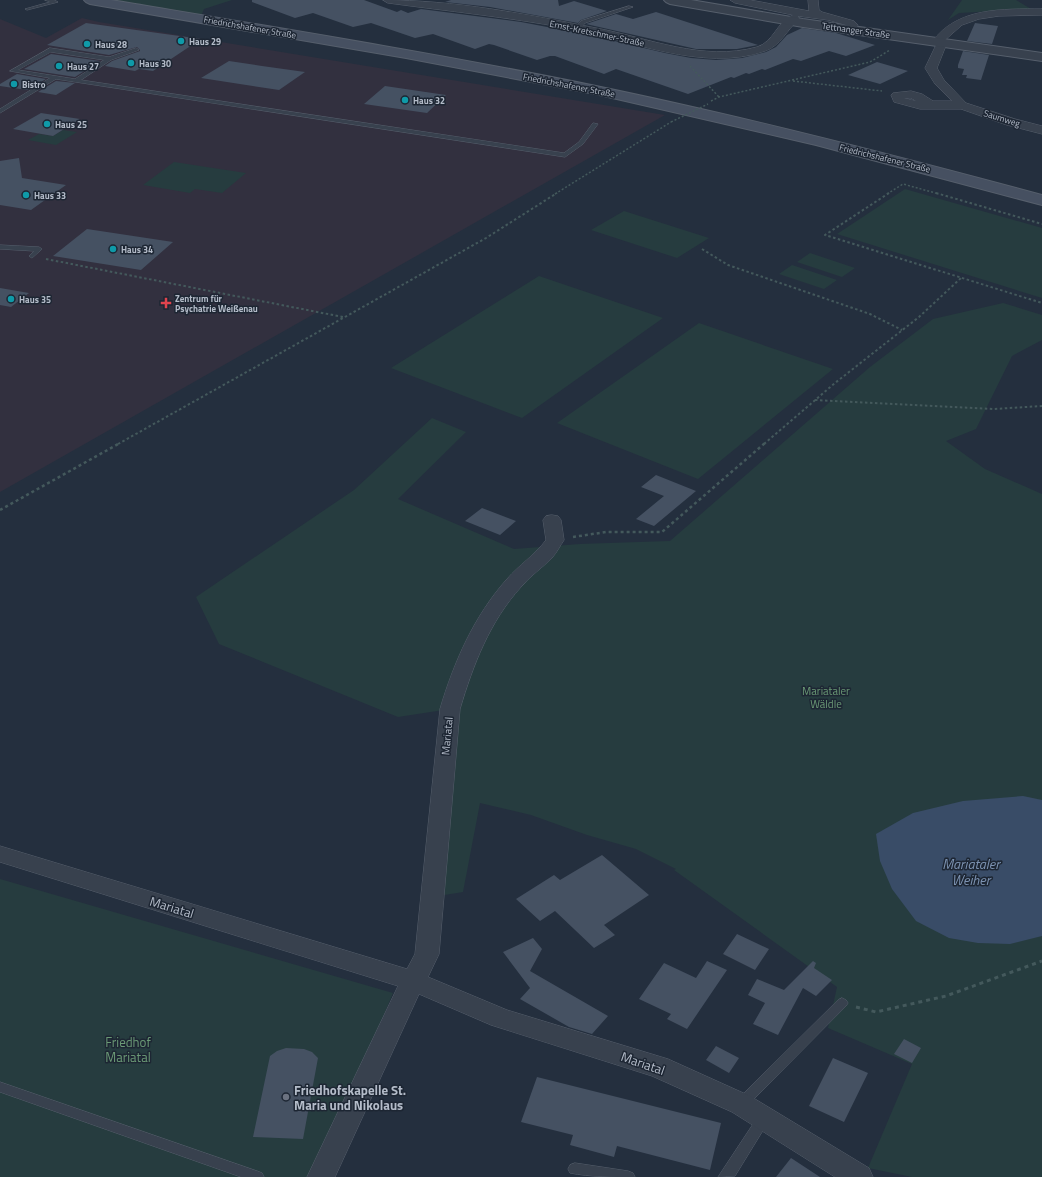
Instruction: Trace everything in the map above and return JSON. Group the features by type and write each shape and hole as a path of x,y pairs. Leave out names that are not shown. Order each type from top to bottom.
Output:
{"main road":[{"name":"Friedrichshafener Straße","path":"90,0 467,65 597,90 773,130 915,165 1042,200"}],"street":[{"name":"Ernst-Kretschmer-Straße","path":"388,0 481,11 579,27 676,51 717,54 738,53 762,49 772,44 793,20"},
{"name":"Tettnanger Straße","path":"670,0 850,31 1042,57"},
{"path":"735,0 797,13 828,17 850,23 853,25 850,31"},
{"path":"812,0 814,11 828,17"},
{"path":"939,42 957,24 968,19 995,14 1042,12"},
{"name":"Saumweg","path":"939,42 931,68 939,82 962,105"},
{"name":"Saumweg","path":"908,94 897,95 898,100 920,105 962,105 1010,122 1042,130"},
{"name":"Mariatal","path":"321,1177 427,954 450,709 459,678 474,643 494,610 514,583 546,553 553,530"},
{"name":"Mariatal","path":"0,854 413,981 500,1018 660,1067 741,1104 859,1177"}],"lane":[{"path":"27,10 56,2 46,0"},
{"path":"579,27 583,22 631,7"},
{"path":"110,59 50,50 13,71 565,155 581,143 595,124"},
{"path":"75,81 110,59 136,50"},
{"path":"2,108 56,77"},
{"path":"0,247 39,249 32,256"},
{"path":"741,1104 842,1003"},
{"path":"0,1087 257,1177"},
{"path":"725,1177 738,1161 764,1118"},
{"path":"575,1169 628,1177"}],"path":[{"path":"676,51 719,97 870,62 891,49 885,45"},
{"path":"791,81 908,94"},
{"path":"0,510 486,238 671,122 708,104"},
{"path":"1042,224 903,184 825,235 1042,303"},
{"path":"702,249 728,264 870,314 902,330"},
{"path":"32,256 343,317"},
{"path":"553,530 662,532 815,400 919,317 961,278"},
{"path":"815,400 994,409 1042,406"},
{"path":"842,1003 876,1012 946,996 1042,961"}],"shaded area":[{"name":"Zentrum für Psychatrie Weißenau","path":"82,18 665,115 0,492 0,19 46,38"}],"green space":[{"path":"110,0 232,0 204,9 201,16"},
{"path":"962,0 1016,0 1031,9 959,13 948,20"},
{"path":"63,130 77,132 56,145 28,140 39,134 53,136"},
{"path":"174,162 246,173 222,193 195,189 190,193 143,185"},
{"path":"905,189 1042,228 1042,298 837,234"},
{"path":"624,211 709,238 677,258 591,230"},
{"path":"810,253 855,268 842,277 797,262"},
{"path":"792,265 837,280 824,289 779,274"},
{"path":"539,276 663,318 522,418 391,368"},
{"name":"Mariataler Wäldle","path":"1003,303 1042,315 1042,340 1012,356 976,429 946,441 985,469 1042,494 1042,1177 912,1177 868,1168 912,1064 828,1028 837,987 674,870 676,869 636,849 587,835 531,815 480,803 463,892 432,897 450,709 398,717 219,644 196,597 354,490 432,418 466,432 398,499 514,549 580,544 670,541 870,367 933,319"},
{"path":"699,323 833,369 698,479 557,423"},
{"name":"Friedhof Mariatal","path":"0,879 393,993 351,1094 311,1177 0,1177"}],"water":[{"name":"Mariataler Weiher","path":"1023,796 1042,800 1042,936 1010,944 978,943 949,938 916,921 892,889 880,861 876,834 913,813 963,801"}],"building":[{"path":"252,0 364,0 397,12 401,10 408,13 421,9 521,22 589,35 665,53 691,58 716,60 742,58 766,52 776,47 787,35 802,28 836,33 875,45 846,56 829,51 801,61 793,59 765,70 762,69 749,74 746,73 734,78 731,77 688,94 616,69 604,74 555,56 537,60 489,44 475,49 433,34 415,38 371,23 353,27 313,13 295,18 252,2"},
{"path":"451,0 558,0 559,6 574,1 607,11 581,20 578,23 490,7 445,2"},
{"path":"656,12 758,45 737,49 696,49 586,24 616,14 633,19"},
{"path":"86,23 201,39 153,71 139,69 135,71 105,66 102,68 112,61 140,51 137,47 109,55 47,45"},
{"path":"975,23 998,26 992,44 967,41"},
{"path":"963,51 989,55 981,80 966,78 967,75 962,75 964,69 958,68 958,65"},
{"name":"Haus 27","path":"51,54 100,61 75,77 24,69"},
{"path":"229,61 305,72 279,90 201,78"},
{"path":"877,62 908,71 880,84 848,75"},
{"path":"17,74 46,79 27,90 0,86 0,84"},
{"path":"56,81 75,83 56,95 38,92"},
{"name":"Haus 32","path":"385,86 446,95 427,113 364,104"},
{"name":"Haus 25","path":"41,113 80,119 53,136 13,129"},
{"name":"Haus 33","path":"19,158 22,178 66,185 31,210 0,205 0,161"},
{"name":"Haus 34","path":"87,229 173,242 141,270 53,256"},
{"name":"Haus 35","path":"0,288 29,293 11,307 0,305"},
{"path":"656,475 696,491 654,526 636,519 664,496 641,487"},
{"path":"482,508 516,521 500,535 465,521"},
{"path":"602,855 649,895 604,925 615,935 594,948 555,911 540,921 516,899 554,875 560,880"},
{"path":"737,934 769,949 755,970 723,954"},
{"path":"533,938 542,949 530,971 608,1016 592,1034 569,1027 520,999 530,988 503,952"},
{"path":"707,961 727,970 687,1029 667,1019 671,1014 639,999 664,963 696,978"},
{"path":"813,961 816,963 814,968 832,980 816,996 803,988 778,1035 753,1024 765,1003 748,995 757,979 784,990"},
{"path":"904,1039 921,1048 912,1063 894,1054"},
{"path":"716,1046 739,1058 729,1073 706,1060"},
{"name":"Friedhofskapelle St. Maria und Nikolaus","path":"286,1048 304,1049 312,1052 318,1058 303,1139 253,1137 270,1056 277,1051"},
{"path":"833,1058 868,1073 844,1122 809,1106"},
{"path":"537,1077 721,1123 710,1170 617,1146 614,1157 570,1145 573,1135 521,1122"},
{"path":"791,1158 820,1177 776,1177"}],"place":[{"name":"Haus 29","path":"181,41"},
{"name":"Haus 28","path":"87,44"},
{"name":"Haus 30","path":"131,63"},
{"name":"Haus 27","path":"59,66"},
{"name":"Bistro","path":"14,84"},
{"name":"Haus 32","path":"405,100"},
{"name":"Haus 25","path":"47,124"},
{"name":"Haus 33","path":"26,195"},
{"name":"Haus 34","path":"113,249"},
{"name":"Haus 35","path":"11,299"},
{"name":"Zentrum für Psychatrie Weißenau","path":"166,303"},
{"name":"Friedhofskapelle St. Maria und Nikolaus","path":"286,1097"}]}
